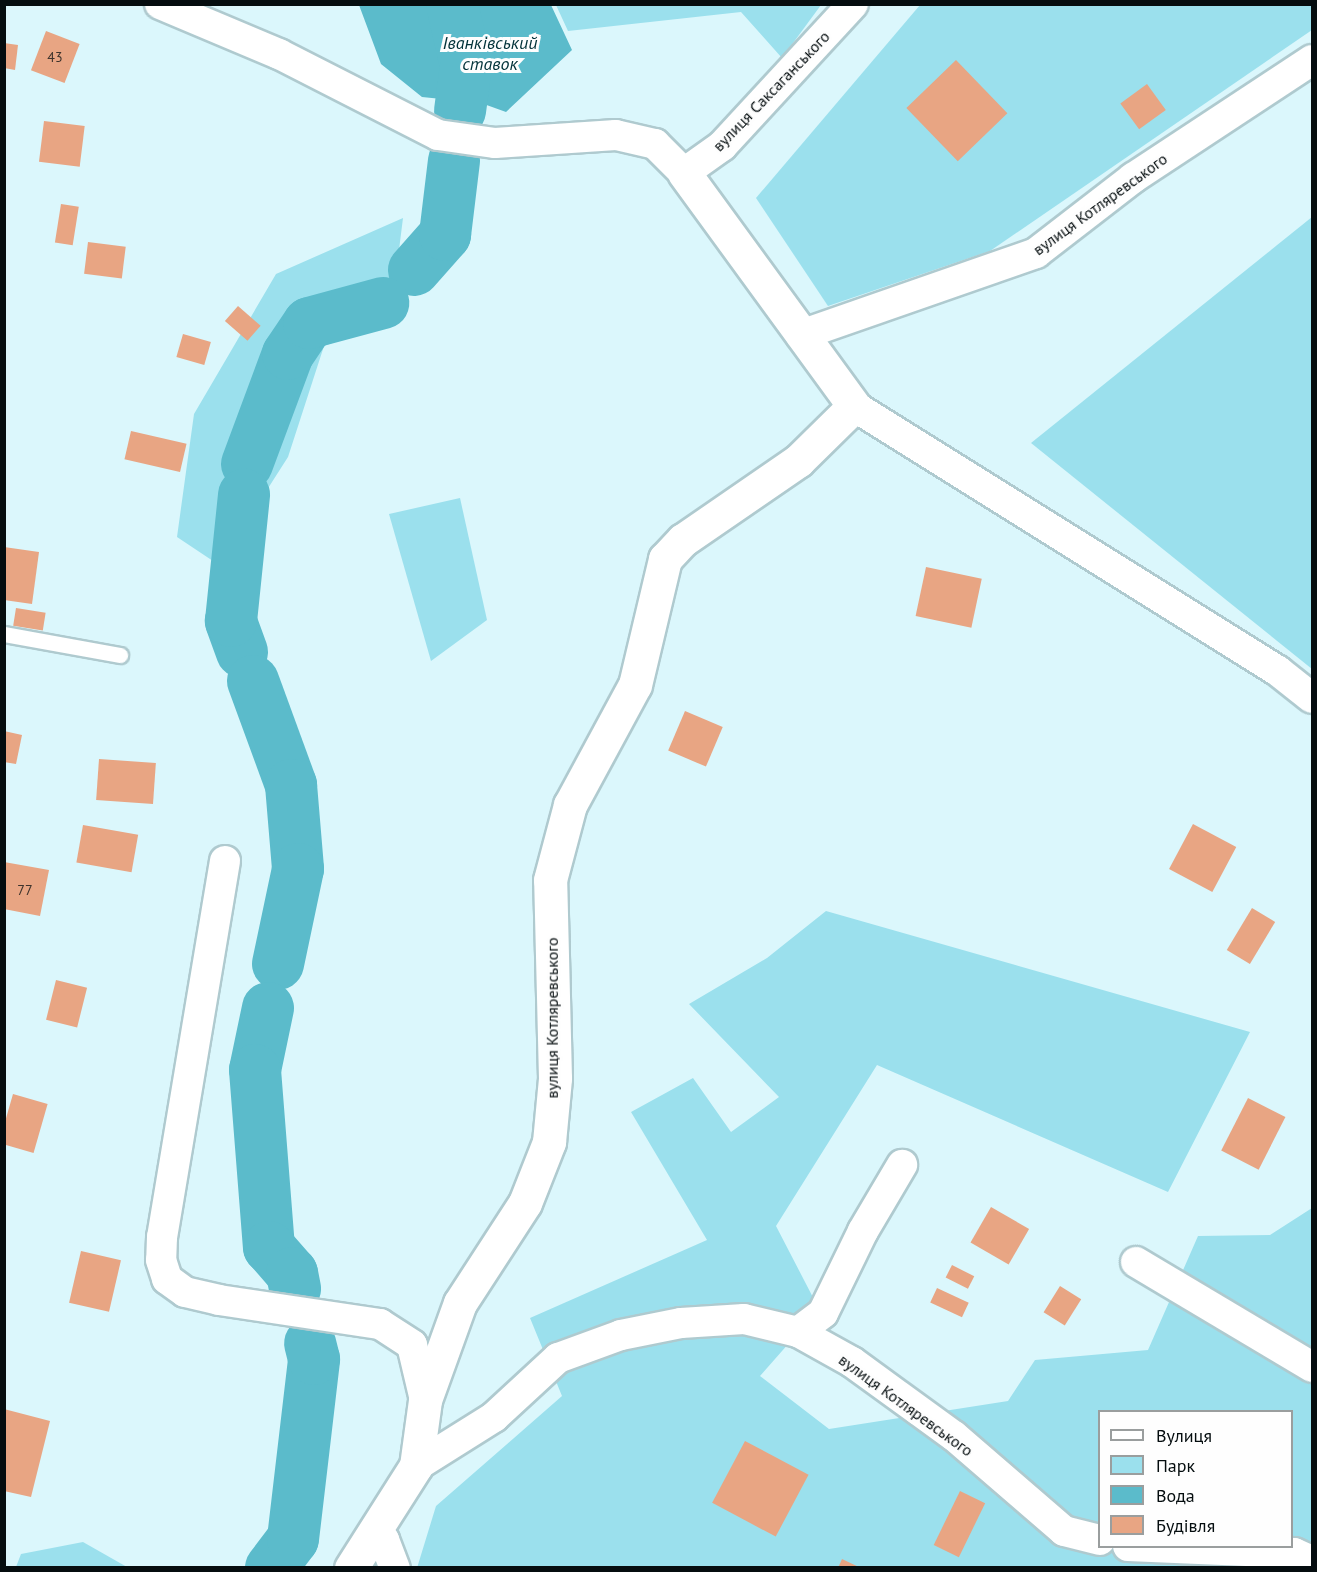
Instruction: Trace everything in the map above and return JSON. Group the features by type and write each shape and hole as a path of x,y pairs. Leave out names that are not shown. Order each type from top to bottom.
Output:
{"street":[{"path":"160,4 279,54 438,135 495,143 616,135 655,144 684,173 854,406 1278,671 1312,698"},
{"name":"вулиця Саксаганського","path":"684,173 722,146 853,4"},
{"name":"вулиця Котляревського","path":"801,335 1036,253 1133,178 1312,60"},
{"name":"вулиця Котляревського","path":"416,1466 425,1400 460,1303 525,1203 549,1142 555,1078 550,880 570,805 635,685 665,559 683,540 798,461 854,406"},
{"path":"225,861 162,1237 161,1260 167,1280 185,1292 219,1300 380,1324 412,1345 425,1400"},
{"path":"798,1332 823,1314 862,1231 902,1165"},
{"path":"1136,1262 1312,1366"},
{"name":"вулиця Котляревського","path":"416,1466 494,1417 558,1358 621,1335 681,1323 744,1319 798,1332 852,1362 954,1436 1064,1531 1098,1540"},
{"path":"351,1568 416,1466"},
{"path":"374,1532 384,1540 395,1568"},
{"path":"1175,1548 1294,1553 1312,1561"}],"lane":[{"path":"4,634 120,655"}],"green space":[{"path":"556,5 821,5 782,58 741,12 568,31"},
{"path":"920,5 1312,5 1312,30 990,251 828,306 756,198"},
{"path":"1312,217 1312,669 1031,443"},
{"path":"403,218 390,322 324,346 288,457 219,565 177,537 194,414 276,274"},
{"path":"460,498 487,620 431,661 389,514"},
{"path":"826,911 1250,1032 1168,1192 877,1065 776,1226 819,1309 760,1376 829,1429 1008,1401 1035,1360 1148,1350 1198,1236 1270,1235 1312,1208 1312,1537 1308,1567 417,1568 436,1506 562,1396 530,1318 707,1240 631,1112 693,1078 731,1132 779,1097 689,1004 767,958"},
{"path":"83,1542 127,1567 16,1567 21,1554"}],"water":[{"name":"Іванківський ставок","path":"359,5 551,5 572,50 506,112 481,103 422,97 381,64"}],"building":[{"path":"46,31 80,44 65,83 31,70"},
{"path":"4,43 18,45 15,70 4,68"},
{"path":"956,60 1007,113 958,161 906,108"},
{"path":"1147,84 1166,110 1139,129 1120,103"},
{"path":"44,121 85,126 80,167 39,162"},
{"path":"61,204 79,207 73,245 55,243"},
{"path":"88,242 126,247 122,278 84,274"},
{"path":"238,306 261,326 248,341 225,321"},
{"path":"183,334 211,342 204,365 176,357"},
{"path":"131,431 187,444 180,472 124,459"},
{"path":"4,547 39,552 32,604 4,600"},
{"path":"926,567 982,579 971,628 916,616"},
{"path":"16,608 46,613 43,630 13,626"},
{"path":"685,711 723,727 706,767 668,751"},
{"path":"4,731 22,735 16,764 4,762"},
{"path":"99,759 156,763 153,804 96,800"},
{"path":"1193,824 1236,847 1212,892 1169,869"},
{"path":"83,825 138,835 132,872 76,862"},
{"path":"4,862 49,870 40,916 4,909"},
{"path":"1252,908 1275,922 1250,964 1227,950"},
{"path":"56,980 87,988 77,1028 46,1020"},
{"path":"13,1094 48,1104 34,1153 4,1144 4,1125"},
{"path":"1248,1098 1285,1117 1259,1170 1221,1151"},
{"path":"991,1207 1029,1229 1009,1265 970,1243"},
{"path":"81,1251 121,1260 109,1312 69,1303"},
{"path":"952,1265 974,1276 968,1289 946,1277"},
{"path":"1060,1286 1081,1299 1065,1326 1044,1312"},
{"path":"937,1288 969,1303 962,1317 930,1303"},
{"path":"4,1409 50,1421 31,1497 4,1491"},
{"path":"745,1441 809,1475 776,1537 712,1503"},
{"path":"960,1491 985,1503 959,1557 934,1545"},
{"path":"842,1559 861,1568 838,1568"}],"waterway":[{"path":"452,4 466,66 460,111"},
{"path":"414,270 445,235 454,161"},
{"path":"247,464 288,354 309,323 383,303"},
{"path":"242,652 231,621 244,495"},
{"path":"253,681 291,785 298,869 278,964"},
{"path":"268,1008 255,1070 269,1247 292,1273 295,1289"},
{"path":"271,1568 293,1539 314,1359 310,1343"}]}
